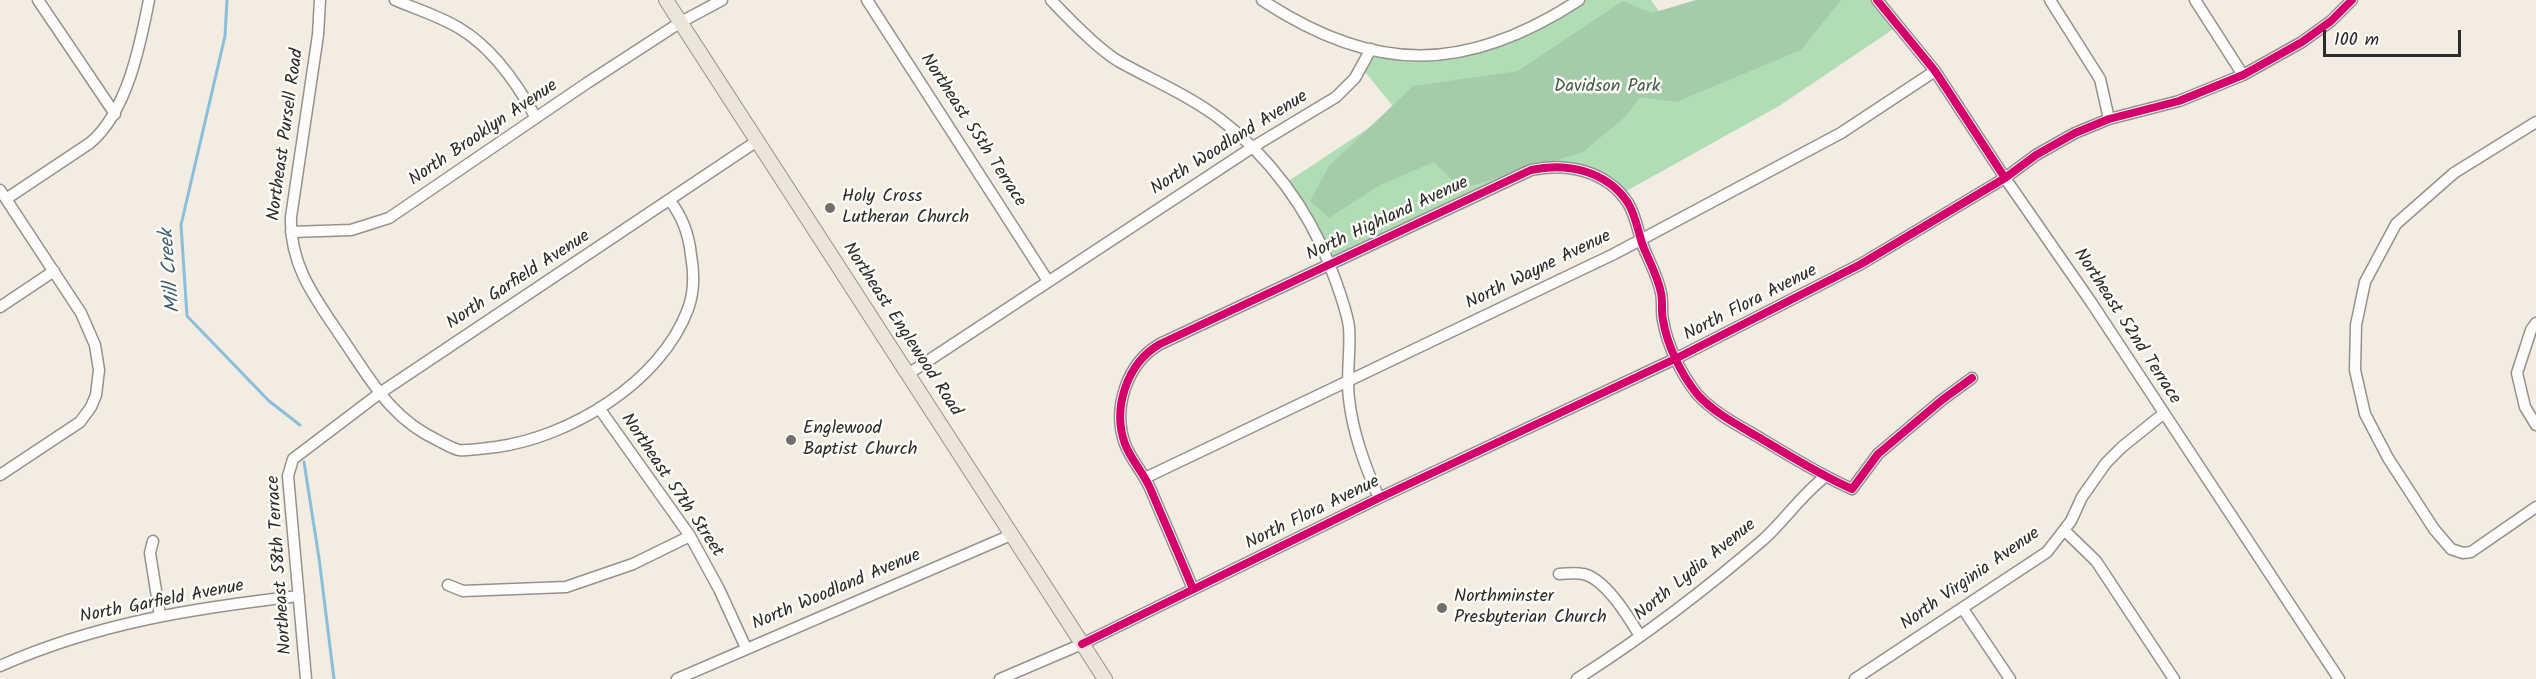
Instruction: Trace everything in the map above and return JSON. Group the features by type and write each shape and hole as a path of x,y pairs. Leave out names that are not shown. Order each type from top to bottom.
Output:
{"main road":[{"name":"Northeast Englewood Road","path":"666,0 1105,679"}],"street":[{"path":"38,0 115,114"},
{"path":"0,475 80,422 91,407 99,370 91,334 81,313 3,195 90,143 115,114 141,37 149,0"},
{"name":"Northeast Pursell Road","path":"320,0 291,232 296,260 301,274 321,308 380,393 406,423 458,450 485,448 528,440 553,432 598,408 634,382 650,367 670,340 687,310 693,275 690,248 682,221 670,201"},
{"path":"395,0 458,27 471,36 503,67 536,118"},
{"path":"681,22 722,0"},
{"name":"Northeast 55th Terrace","path":"867,0 1048,281"},
{"path":"1051,0 1116,59 1191,100 1221,120 1253,147 1299,204 1318,237 1329,264 1348,327 1347,383 1360,453 1379,498"},
{"path":"1263,0 1323,33 1371,49 1422,57 1471,50 1527,31 1579,0"},
{"name":"Northeast 52nd Terrace","path":"1877,0 1935,71 2339,679"},
{"path":"2050,0 2100,79 2109,119"},
{"path":"2195,0 2243,75"},
{"name":"North Flora Avenue","path":"1082,644 1379,498 1677,358 1861,264 2005,178 2036,155 2075,133 2109,119 2179,101 2243,75 2302,42 2331,21 2348,2"},
{"name":"North Brooklyn Avenue","path":"291,232 351,230 389,218 681,22"},
{"name":"North Woodland Avenue","path":"908,375 1253,147 1336,97 1355,78 1371,49"},
{"name":"North Wayne Avenue","path":"1145,478 1641,240 1841,133 1935,71"},
{"path":"2536,122 2454,173 2396,224 2365,282 2356,325 2355,370 2365,414 2388,458 2433,529 2451,549 2463,553 2471,552 2536,507"},
{"name":"North Garfield Avenue","path":"301,453 380,393 758,141"},
{"name":"North Highland Avenue","path":"1145,478 1126,445 1120,425 1122,401 1132,372 1143,356 1160,344 1520,174 1555,166 1578,169 1612,185 1628,204 1661,293 1665,330 1687,380 1710,406 1825,477 1852,489 1878,454 1972,378"},
{"path":"0,307 54,271"},
{"path":"2536,323 2531,330 2517,373 2525,406 2536,424"},
{"name":"Northeast 57th Street","path":"598,408 690,536 719,589 746,648"},
{"name":"North Virginia Avenue","path":"1855,679 2047,552 2064,530 2092,481 2106,463 2163,414"},
{"name":"Northeast 58th Terrace","path":"301,453 293,459 288,476 306,679"},
{"name":"North Lydia Avenue","path":"1577,679 1641,636 1746,554 1781,524 1802,496 1825,477"},
{"path":"1145,478 1193,589"},
{"path":"2064,530 2096,561 2174,679"},
{"name":"North Woodland Avenue","path":"677,679 1011,535"},
{"path":"448,585 462,591 566,587 633,564 690,536"},
{"path":"153,542 150,553 160,616"},
{"path":"1558,574 1584,574 1602,586 1619,602 1641,636"},
{"name":"North Garfield Avenue","path":"0,666 90,632 160,616 299,596"},
{"path":"1963,609 2010,679"},
{"path":"1000,679 1082,644"}],"green space":[{"name":"Davidson Park","path":"1577,0 1651,0 1665,20 1698,0 1874,0 1898,26 1779,106 1621,194 1601,178 1555,166 1509,180 1329,264 1284,184 1396,110 1361,67 1371,49 1451,54 1527,31"},
{"path":"1696,0 1841,0 1801,50 1676,102 1640,97 1625,117 1583,152 1461,189 1434,162 1380,185 1329,218 1310,201 1329,166 1413,86 1518,71 1623,1 1652,13"}],"waterway":[{"name":"Mill Creek","path":"227,0 225,36 181,225 187,316 269,401 300,425"},
{"name":"Mill Creek","path":"304,462 334,679"}],"cycle path":[{"path":"1877,0 1935,71 2005,178"},
{"path":"1082,644 1379,498 1677,358 1861,264 2005,178 2036,155 2075,133 2109,119 2179,101 2243,75 2302,42 2331,21 2352,0"},
{"path":"1193,589 1150,488 1128,450 1121,430 1120,416 1125,388 1139,363 1148,352 1160,344 1531,170 1572,168 1598,176 1619,192 1633,213 1643,246 1658,281 1662,296 1663,320 1671,349 1697,394 1727,418 1840,484 1852,489 1878,454 1972,378"}],"place":[{"name":"Holy Cross Lutheran Church","path":"830,208"},
{"name":"Englewood Baptist Church","path":"791,440"},
{"name":"Northminster Presbyterian Church","path":"1442,608"}]}
